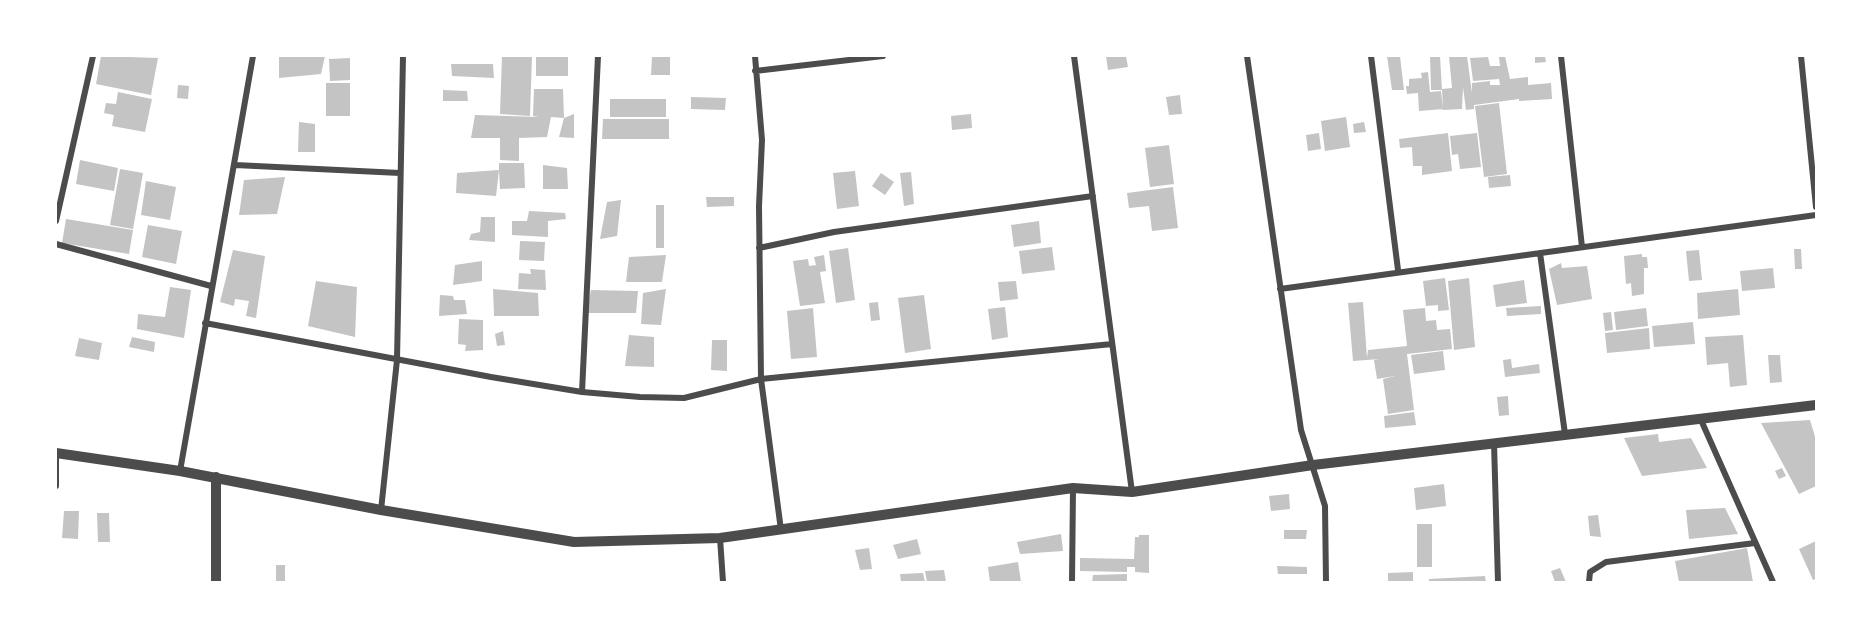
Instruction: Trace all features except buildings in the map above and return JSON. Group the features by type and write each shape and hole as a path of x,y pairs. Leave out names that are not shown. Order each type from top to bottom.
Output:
{"street":[{"path":"56,221 93,56"},
{"path":"180,471 253,56"},
{"path":"381,510 397,360 403,56"},
{"path":"582,393 598,56"},
{"path":"756,56 755,71 762,140 759,248 761,379 781,530"},
{"path":"755,71 883,56"},
{"path":"1074,56 1132,492"},
{"path":"1247,56 1301,430 1325,506 1326,582"},
{"path":"1371,56 1398,270"},
{"path":"1561,56 1582,247"},
{"path":"1801,56 1815,177 1816,207"},
{"path":"235,165 400,173"},
{"path":"759,248 834,232 1093,196"},
{"path":"1280,289 1398,270 1816,215"},
{"path":"56,244 211,286"},
{"path":"1540,253 1565,434"},
{"path":"206,323 582,393 684,398 761,379 1112,344"},
{"path":"56,486 56,453 216,477 381,510 574,542 720,538 1073,488 1132,492 1312,465 1816,405"},
{"path":"1701,420 1773,582"},
{"path":"1494,443 1498,582"},
{"path":"216,477 216,582"},
{"path":"1072,582 1073,488"},
{"path":"720,538 723,582"},
{"path":"1589,582 1590,572 1606,562 1755,543"}]}
